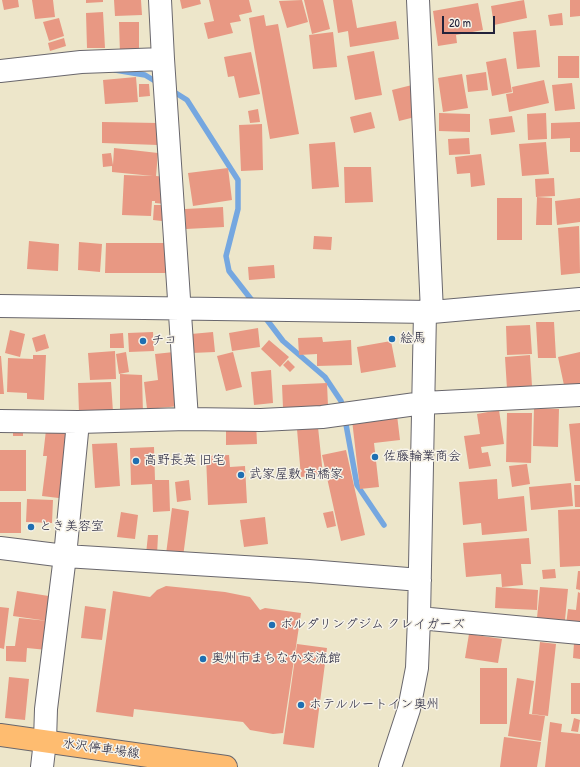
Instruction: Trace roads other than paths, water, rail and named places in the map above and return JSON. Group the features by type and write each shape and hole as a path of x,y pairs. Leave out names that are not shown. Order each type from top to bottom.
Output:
{"main road":[{"name":"水沢停車場線","path":"0,735 226,767"}],"street":[{"path":"160,0 178,308 187,420"},
{"path":"390,767 409,709 417,668 419,618 423,403 428,312 418,0"},
{"path":"0,71 81,62 163,59"},
{"path":"0,306 428,312 580,299"},
{"path":"0,421 78,422 261,420 322,417 423,403 580,395"},
{"path":"42,767 45,741 46,709 65,556 78,422"},
{"path":"0,548 65,556 309,571 420,580"},
{"path":"419,618 580,633"}],"waterway":[{"path":"115,70 145,75 160,84"},
{"path":"171,90 187,100 238,180 238,209 226,256 229,271 254,303"},
{"path":"264,316 283,341 325,377 341,401 344,410"},
{"path":"345,419 357,485 384,525"}],"place":[{"name":"絵馬","path":"392,339"},
{"name":"チコ","path":"143,341"},
{"name":"佐藤輪業商会","path":"375,457"},
{"name":"高野長英 旧宅","path":"136,461"},
{"name":"武家屋敷 高橋家","path":"241,475"},
{"name":"とき美容室","path":"31,527"},
{"name":"ボルダリングジム クレイガーズ","path":"272,625"},
{"name":"奥州市まちなか交流館","path":"203,659"},
{"name":"ホテルルートイン奥州","path":"301,705"}]}
